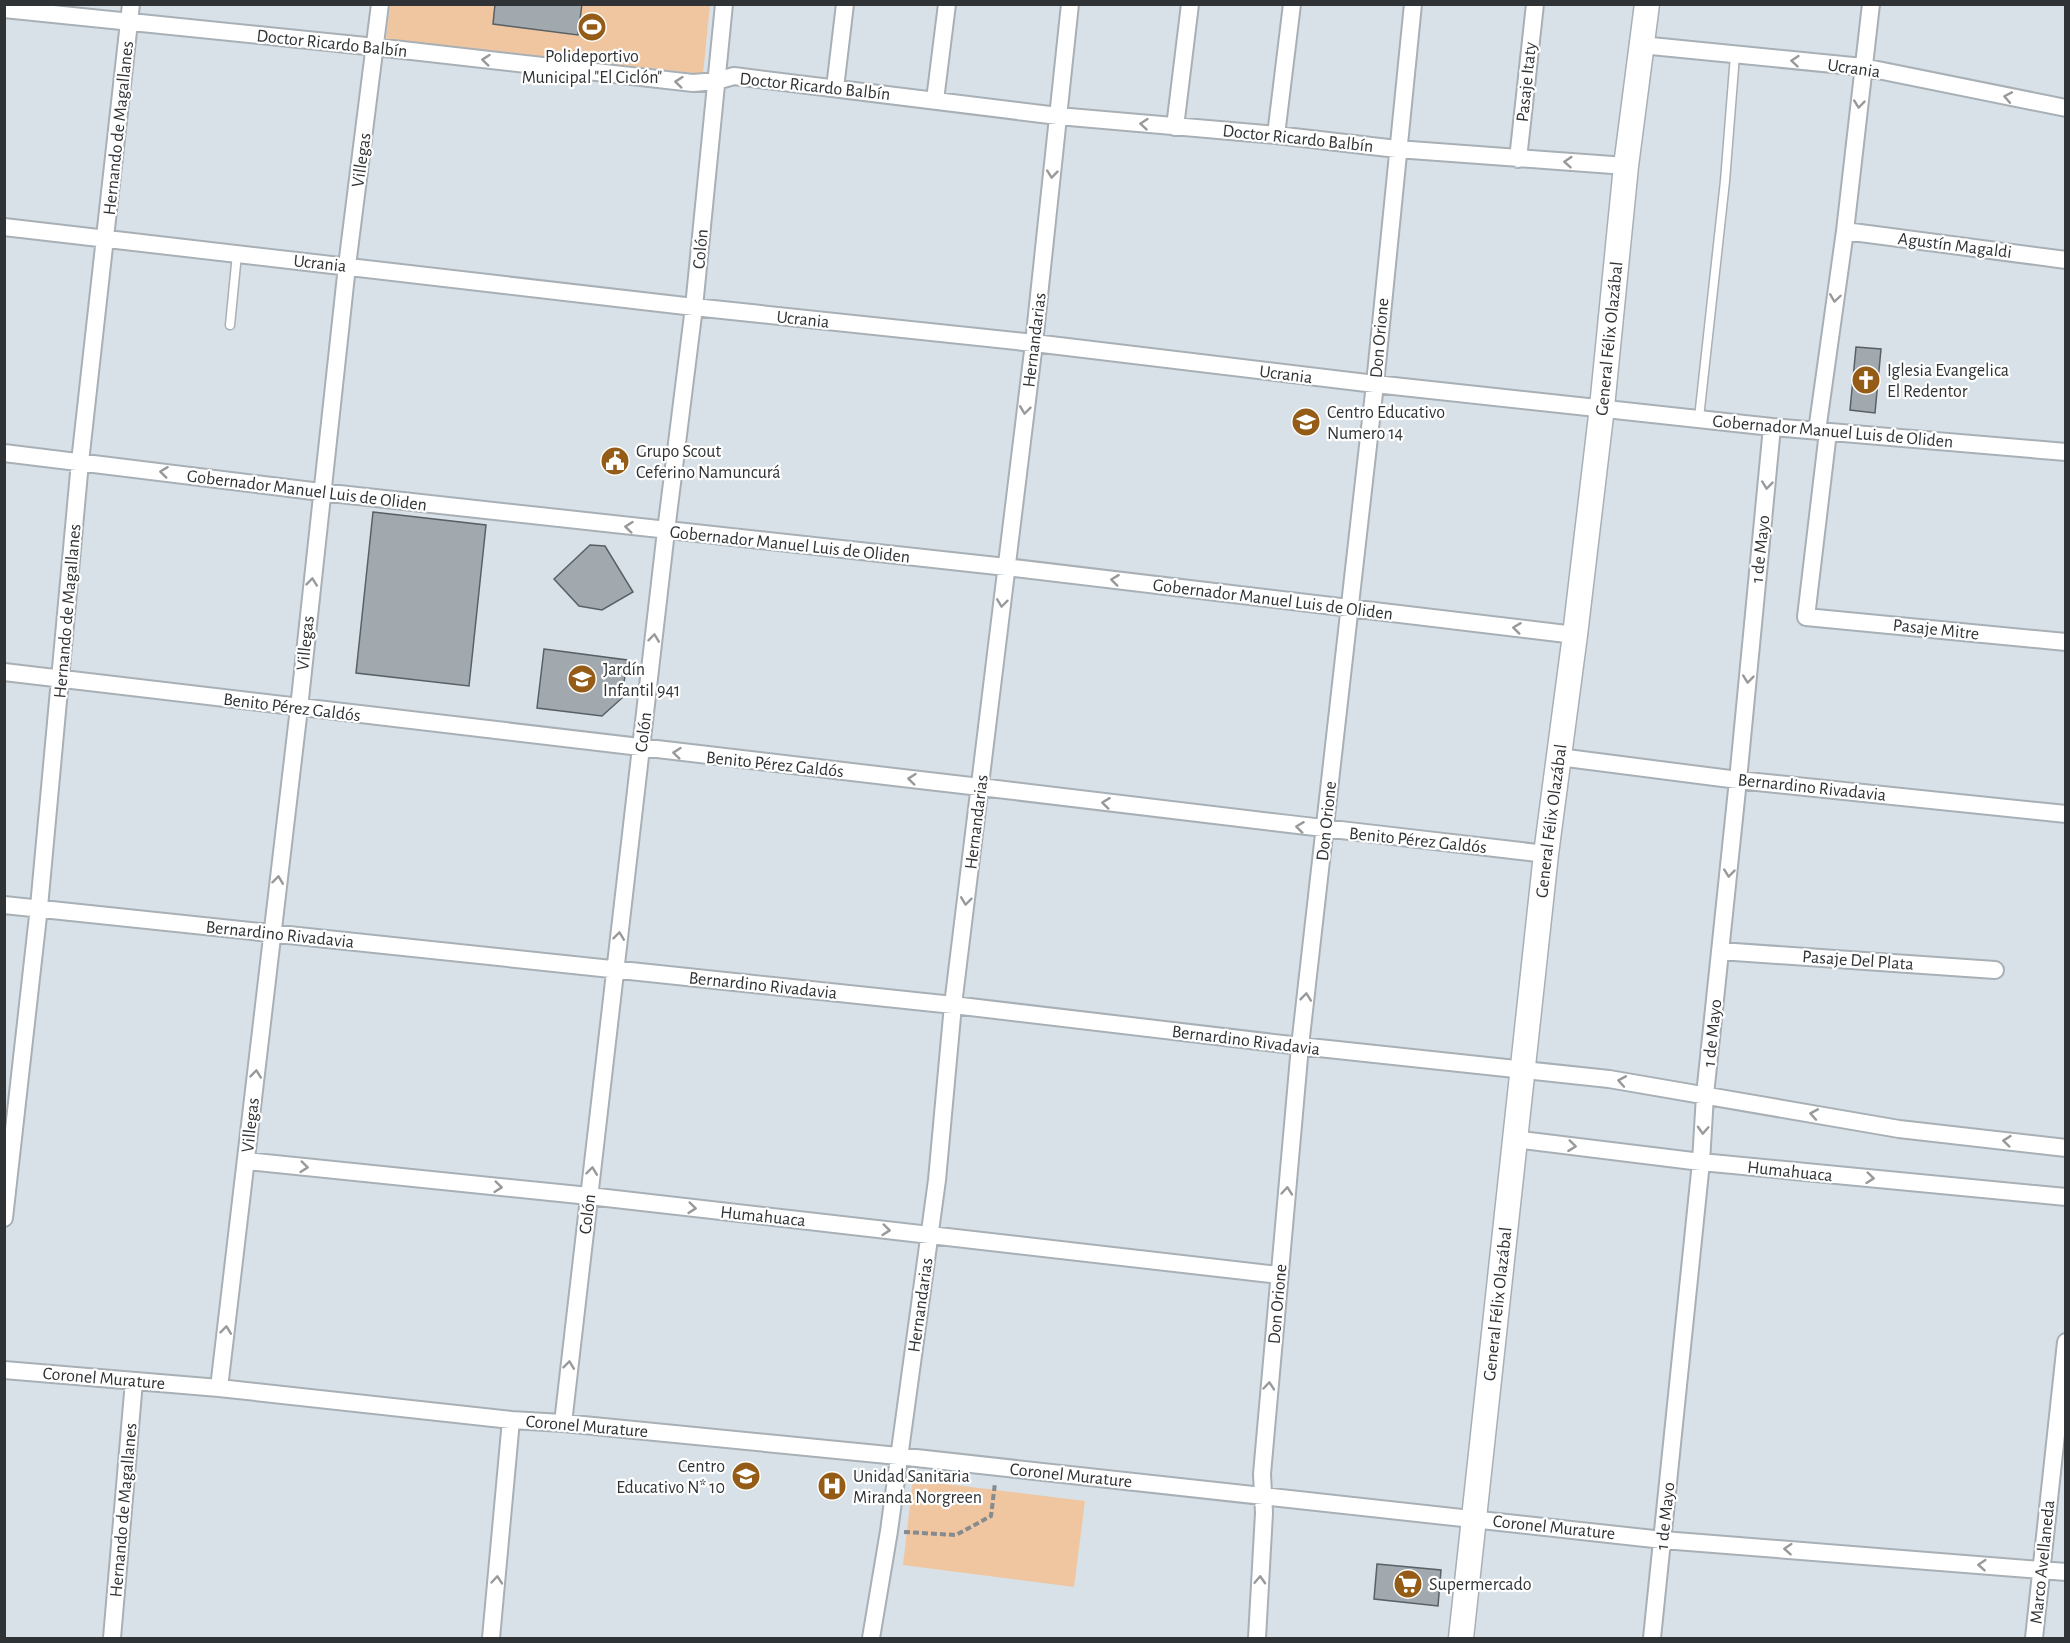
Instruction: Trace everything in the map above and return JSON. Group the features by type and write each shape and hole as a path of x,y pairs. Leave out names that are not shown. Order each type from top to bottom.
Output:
{"street":[{"name":"Hernando de Magallanes","path":"4,1218 8,1139 39,907 81,462 131,4"},
{"name":"Villegas","path":"219,1388 299,708 347,266 380,4"},
{"name":"Colón","path":"563,1423 694,307 724,4"},
{"path":"836,88 845,4"},
{"path":"935,100 947,4"},
{"name":"Hernandarias","path":"871,1638 937,1180 953,1005 1034,343 1070,4"},
{"path":"1175,127 1190,4"},
{"path":"1276,135 1292,4"},
{"name":"Don Orione","path":"1257,1638 1264,1513 1262,1474 1300,1046 1375,384 1413,4"},
{"name":"Pasaje Itaty","path":"1518,159 1535,4"},
{"name":"General Félix Olazábal","path":"1461,1638 1521,1069 1602,407 1626,166 1647,4"},
{"path":"1823,431 1871,4"},
{"name":"Doctor Ricardo Balbín","path":"4,9 376,47 693,83 716,81 734,76 1058,116 1276,135 1397,149 1626,166"},
{"name":"Ucrania","path":"1641,45 1863,67 2066,108"},
{"name":"Ucrania","path":"4,227 694,307 1034,343 1375,384 1602,407"},
{"name":"Agustín Magaldi","path":"1845,231 2066,260"},
{"name":"Gobernador Manuel Luis de Oliden","path":"1602,407 1772,427 2066,452"},
{"name":"1 de Mayo","path":"1652,1638 1701,1162 1705,1095 1772,427"},
{"name":"Pasaje Mitre","path":"1823,431 1806,617 2066,642"},
{"name":"Gobernador Manuel Luis de Oliden","path":"4,453 321,492 1006,567 1575,635"},
{"name":"Benito Pérez Galdós","path":"4,672 641,749 981,787 1325,830 1546,854"},
{"name":"Bernardino Rivadavia","path":"1559,757 1738,780 2066,814"},
{"name":"Bernardino Rivadavia","path":"4,905 953,1005 1300,1046 1521,1069"},
{"name":"Pasaje Del Plata","path":"1720,951 1995,970"},
{"path":"1521,1069 1609,1079 1899,1129 2066,1148"},
{"name":"Humahuaca","path":"1514,1140 1701,1162 2066,1197"},
{"name":"Humahuaca","path":"246,1161 589,1196 1279,1275"},
{"name":"Marco Avellaneda","path":"2034,1638 2066,1342"},
{"name":"Coronel Murature","path":"4,1370 219,1388 511,1420 563,1423 898,1456 1663,1540 2066,1572"},
{"name":"Hernando de Magallanes","path":"112,1638 134,1381"},
{"path":"491,1638 511,1420"}],"lane":[{"path":"1699,418 1725,181 1735,55"},
{"path":"230,325 237,254"}],"path":[{"path":"888,1532 956,1535 991,1516 997,1467"}],"shaded area":[{"name":"Polideportivo Municipal \"El Ciclón\"","path":"390,5 710,5 703,74 386,39"},
{"path":"913,1480 1085,1501 1074,1587 903,1565"}],"building":[{"path":"495,4 582,4 578,35 493,24"},
{"name":"Iglesia Evangelica El Redentor","path":"1856,347 1881,349 1875,413 1850,410"},
{"path":"373,512 486,525 469,686 356,673"},
{"path":"590,545 605,546 633,592 602,610 579,606 554,579"},
{"name":"Jardín Infantil 941","path":"544,649 627,660 622,698 602,716 537,708"},
{"name":"Supermercado","path":"1377,1564 1441,1570 1438,1606 1374,1599"}],"place":[{"name":"Polideportivo Municipal \"El Ciclón\"","path":"592,27"},
{"name":"Iglesia Evangelica El Redentor","path":"1866,380"},
{"name":"Centro Educativo Numero 14","path":"1306,422"},
{"name":"Grupo Scout Ceferino Namuncurá","path":"615,461"},
{"name":"Jardín Infantil 941","path":"582,679"},
{"name":"Centro Educativo N* 10","path":"746,1476"},
{"name":"Unidad Sanitaria Miranda Norgreen","path":"832,1486"},
{"name":"Supermercado","path":"1408,1584"}]}
